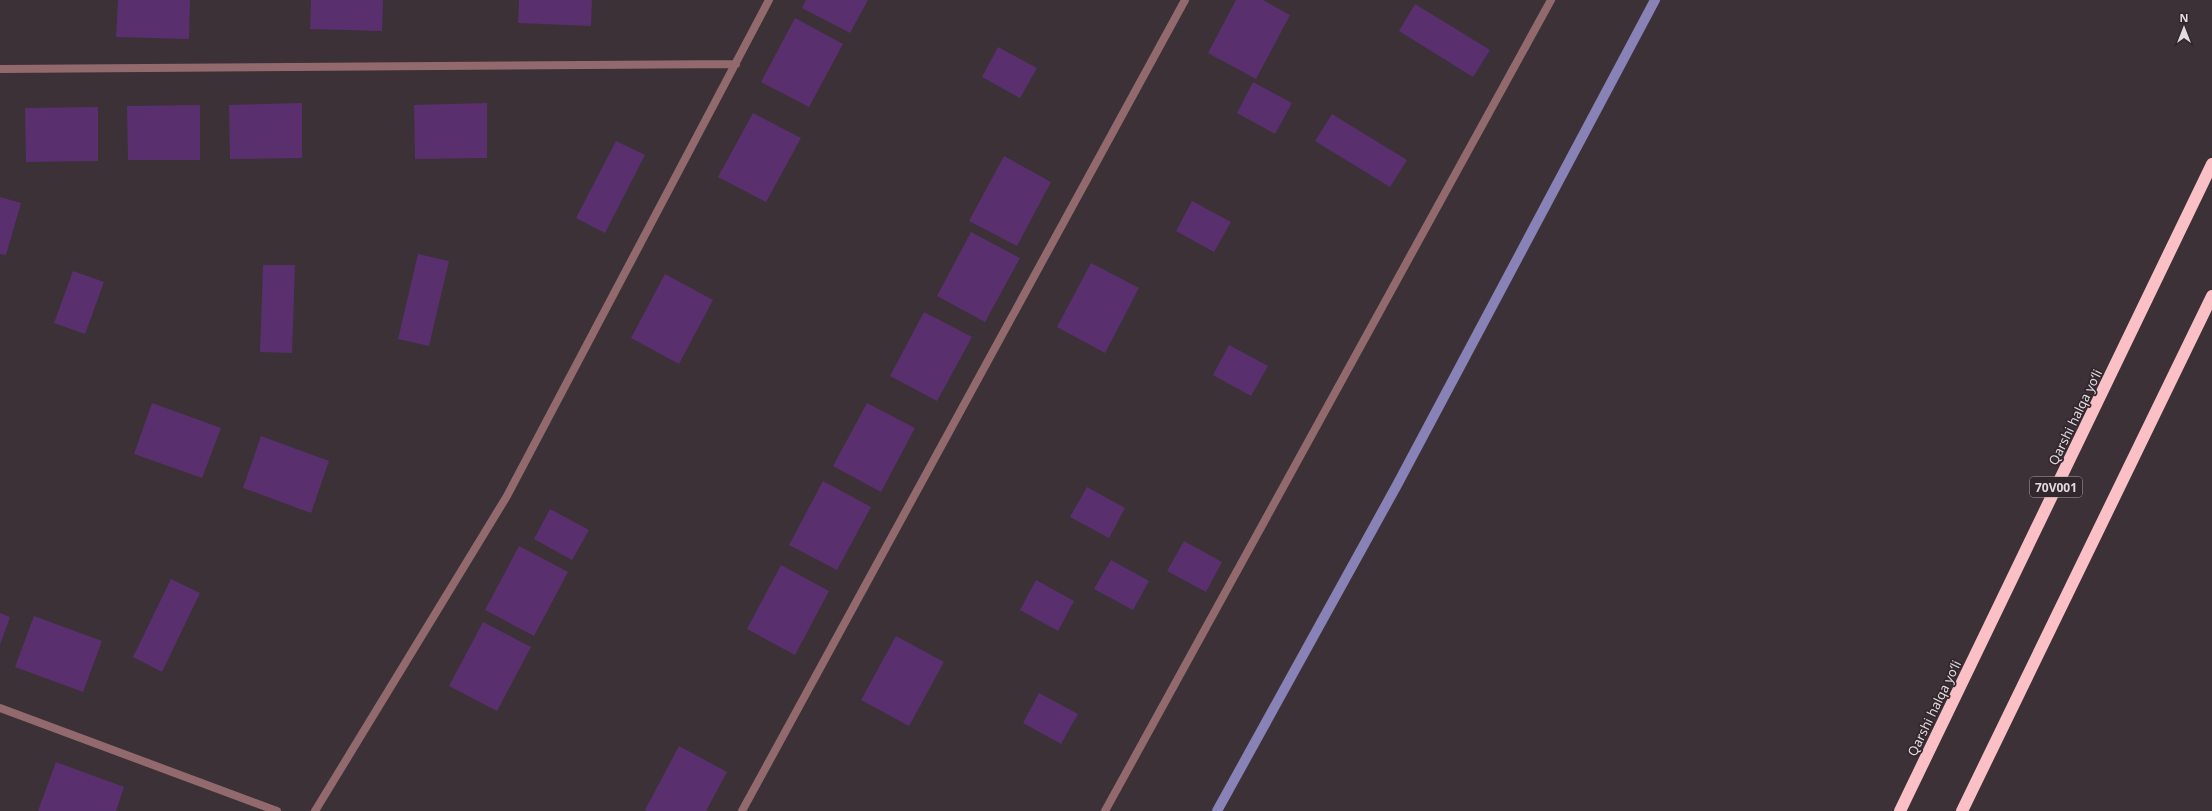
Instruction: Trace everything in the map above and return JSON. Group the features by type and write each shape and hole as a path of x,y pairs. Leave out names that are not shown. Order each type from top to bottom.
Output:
{"highway":[{"name":"Qarshi halqa yoʻli","path":"1900,811 2212,164"},
{"path":"1962,811 2212,296"}],"street":[{"path":"315,811 507,496 769,0"},
{"path":"742,811 1185,0"},
{"path":"1105,811 1552,0"},
{"path":"0,69 736,64"},
{"path":"0,708 277,811"}],"building":[{"path":"118,0 190,0 189,39 116,37"},
{"path":"311,0 383,0 382,31 310,29"},
{"path":"519,0 592,0 591,26 518,23"},
{"path":"806,0 868,0 850,33 802,8"},
{"path":"1236,0 1263,0 1290,15 1256,79 1208,53"},
{"path":"1415,4 1490,50 1473,77 1399,31"},
{"path":"795,18 843,44 809,107 761,82"},
{"path":"998,47 1037,68 1020,98 982,77"},
{"path":"1253,82 1292,103 1275,134 1237,113"},
{"path":"302,103 302,158 230,159 229,105"},
{"path":"487,103 487,158 415,159 414,105"},
{"path":"200,105 200,160 128,160 127,106"},
{"path":"98,107 98,161 26,162 25,108"},
{"path":"753,113 801,138 766,202 718,177"},
{"path":"1332,114 1407,160 1390,187 1315,141"},
{"path":"616,141 645,155 605,233 576,218"},
{"path":"1004,156 1051,182 1017,246 969,221"},
{"path":"0,197 21,203 6,255 0,254"},
{"path":"1192,201 1231,222 1214,252 1176,231"},
{"path":"971,232 1020,258 985,322 937,296"},
{"path":"418,254 449,261 429,346 398,339"},
{"path":"1091,263 1139,288 1105,353 1057,327"},
{"path":"263,265 295,265 292,353 260,352"},
{"path":"73,271 104,282 85,334 54,323"},
{"path":"665,274 713,300 679,364 631,338"},
{"path":"924,312 972,337 937,401 890,376"},
{"path":"1229,345 1268,366 1251,396 1213,375"},
{"path":"152,403 221,428 202,478 134,454"},
{"path":"867,403 915,428 881,492 833,466"},
{"path":"261,436 329,461 311,513 243,488"},
{"path":"823,481 871,507 837,570 789,545"},
{"path":"1087,487 1125,508 1109,538 1070,517"},
{"path":"550,509 589,530 572,560 534,539"},
{"path":"1184,541 1222,562 1206,592 1167,571"},
{"path":"519,546 568,572 534,636 485,610"},
{"path":"1111,560 1149,581 1133,610 1094,589"},
{"path":"781,565 829,591 795,655 747,629"},
{"path":"171,579 200,593 162,672 133,657"},
{"path":"1036,580 1074,601 1058,631 1020,610"},
{"path":"0,613 10,617 0,645"},
{"path":"34,616 102,641 83,692 15,667"},
{"path":"483,622 531,647 497,711 449,686"},
{"path":"896,636 944,662 909,726 861,700"},
{"path":"1039,693 1078,714 1061,744 1023,723"},
{"path":"679,746 727,772 706,811 645,810"},
{"path":"56,762 124,787 116,811 38,811"}],"waterway":[{"path":"1217,811 1397,485 1655,0"}]}
